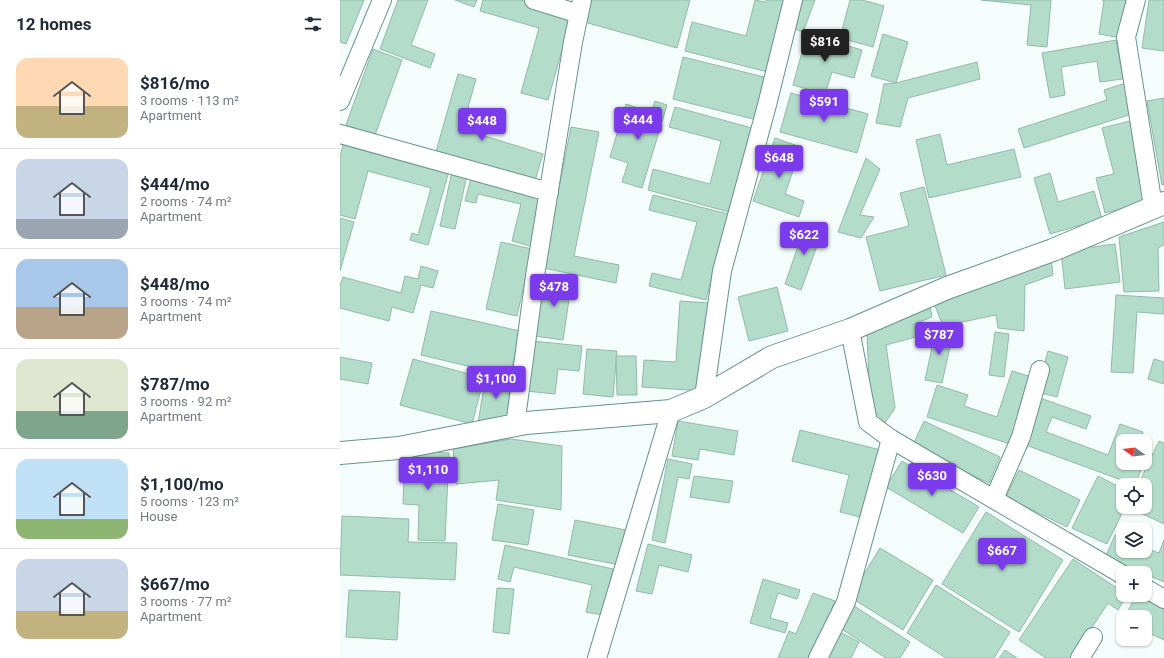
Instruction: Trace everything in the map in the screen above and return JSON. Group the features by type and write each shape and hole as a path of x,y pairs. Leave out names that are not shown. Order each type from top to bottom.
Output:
{"street":[{"path":"340,101 382,0"},
{"path":"515,426 549,192 580,7 534,0"},
{"path":"704,397 722,270 767,105 793,0"},
{"path":"340,453 400,448 526,423 671,411 704,397 772,357 850,330 947,288 1053,250 1159,205 1126,38 1136,0"},
{"path":"340,134 549,192"},
{"path":"850,330 868,422 891,439 1116,571"},
{"path":"994,499 1021,438 1040,370"},
{"path":"597,658 671,411"},
{"path":"818,658 846,602 891,439"},
{"path":"1152,592 1164,599"},
{"path":"1080,658 1093,637"}],"building":[{"path":"340,0 364,0 346,44 340,42"},
{"path":"398,0 428,0 411,45 435,54 430,68 380,49"},
{"path":"455,0 477,0 474,7"},
{"path":"483,0 521,0 572,14 548,100 521,93 539,28 480,11"},
{"path":"587,0 690,0 677,48 581,21"},
{"path":"755,0 765,2 766,0 785,0 768,72 685,51 692,22 746,36"},
{"path":"799,0 815,0 803,32 790,27"},
{"path":"850,0 862,0 884,6 873,47 840,38"},
{"path":"981,0 1051,0 1047,47 1027,45 1031,5"},
{"path":"1104,0 1126,0 1121,38 1099,34"},
{"path":"1149,0 1164,0 1164,51 1142,48"},
{"path":"807,34 862,50 854,78 832,72 825,94 793,85"},
{"path":"883,34 908,42 896,83 871,76"},
{"path":"1116,40 1123,79 1100,82 1097,61 1061,67 1065,95 1050,98 1042,53"},
{"path":"373,49 402,60 375,135 346,125"},
{"path":"683,57 768,78 757,120 673,99"},
{"path":"977,62 980,79 908,98 900,127 876,123 884,84 896,83"},
{"path":"458,74 476,79 462,129 543,154 534,184 435,155"},
{"path":"1126,83 1135,113 1024,148 1018,129 1107,100 1104,90"},
{"path":"791,93 868,114 857,153 780,132"},
{"path":"1164,98 1164,185 1162,185 1147,101"},
{"path":"655,101 667,105 642,188 622,182 628,163 610,157 626,104 651,112"},
{"path":"675,107 752,128 729,212 648,190 653,169 710,184 721,141 669,127"},
{"path":"1130,121 1151,201 1105,213 1096,178 1114,174 1102,128"},
{"path":"571,127 599,132 574,256 619,265 616,283 543,268"},
{"path":"940,134 947,165 1014,149 1021,177 929,198 916,140"},
{"path":"775,138 801,147 785,194 804,201 799,217 753,201"},
{"path":"344,141 449,171 428,245 410,240 412,233 418,235 431,188 368,171 355,219 340,215 340,157"},
{"path":"866,158 880,169 860,215 874,217 861,238 838,232"},
{"path":"452,172 467,175 455,229 440,226"},
{"path":"1050,173 1058,202 1094,191 1102,219 1050,234 1034,178"},
{"path":"472,174 543,192 530,246 512,241 521,204 478,194 476,203 465,201"},
{"path":"924,187 946,275 880,291 866,237 909,226 900,193"},
{"path":"653,195 728,214 706,300 649,286 652,273 681,280 697,222 649,210"},
{"path":"340,218 354,222 340,271"},
{"path":"1164,222 1164,245 1158,248 1159,291 1124,292 1119,237"},
{"path":"806,223 823,229 801,290 785,284"},
{"path":"501,242 532,249 517,316 486,309"},
{"path":"1115,244 1120,282 1065,289 1061,251"},
{"path":"1051,258 1053,275 1025,285 1024,331 998,328 996,315 943,326 934,303"},
{"path":"421,266 438,271 433,288 421,285 413,313 392,307 389,321 340,308 340,286 343,277 401,293 405,276 418,279"},
{"path":"545,275 572,279 563,340 535,336"},
{"path":"777,287 788,331 749,341 738,297"},
{"path":"1116,295 1164,298 1164,314 1137,312 1133,373 1111,372"},
{"path":"680,301 709,303 703,391 642,387 644,360 676,362"},
{"path":"930,306 932,317 914,324 916,337 886,345 895,408 885,423 870,406 867,333"},
{"path":"431,311 520,331 510,376 421,355"},
{"path":"936,329 953,333 942,383 925,380"},
{"path":"995,332 1009,334 1004,377 989,375"},
{"path":"532,341 582,346 579,371 558,369 555,394 526,391"},
{"path":"587,349 617,351 613,397 583,394"},
{"path":"1048,351 1068,357 1057,397 1037,392"},
{"path":"616,356 636,356 637,395 617,395"},
{"path":"340,357 372,363 368,384 340,379"},
{"path":"413,359 484,378 472,424 400,405"},
{"path":"1154,359 1164,362 1164,384 1148,379"},
{"path":"1012,371 1032,377 1010,444 927,417 937,385 968,395 964,406 997,417"},
{"path":"486,375 505,378 503,389 510,390 509,396 517,398 514,415 478,423"},
{"path":"1040,398 1091,416 1086,429 1052,417 1046,432 1108,455 1116,434 1116,470 1141,470 1138,478 1116,478 1023,444"},
{"path":"678,421 738,431 734,455 700,449 698,460 672,456"},
{"path":"924,421 1000,457 989,483 912,447"},
{"path":"1120,424 1143,432 1142,434 1116,434"},
{"path":"800,430 881,450 864,518 840,512 849,475 792,461"},
{"path":"511,439 562,446 561,510 496,500 499,480 456,484 453,449"},
{"path":"1159,441 1164,443 1164,524 1143,514 1152,514 1152,478 1141,478 1145,470 1152,470 1152,456"},
{"path":"405,451 449,453 445,541 418,540 419,505 403,504"},
{"path":"668,459 692,464 689,479 678,477 665,543 652,540"},
{"path":"902,461 979,507 963,533 886,487"},
{"path":"1019,470 1080,500 1067,527 1006,497"},
{"path":"694,476 733,481 729,503 690,497"},
{"path":"1098,476 1116,485 1116,514 1122,514 1118,522 1116,522 1116,526 1107,544 1072,528"},
{"path":"498,504 534,510 528,545 492,540"},
{"path":"986,512 1063,560 1019,632 942,584"},
{"path":"342,516 409,519 408,542 457,543 455,580 340,575"},
{"path":"575,520 626,530 620,565 568,555"},
{"path":"1115,535 1116,558 1152,558 1152,550 1159,553 1164,540 1164,582 1152,577 1152,566 1125,566 1105,558"},
{"path":"648,544 692,555 688,572 659,565 652,594 636,591"},
{"path":"505,545 613,569 603,615 586,612 592,585 514,567 510,582 498,579"},
{"path":"880,548 933,580 903,630 850,597"},
{"path":"1073,559 1116,587 1116,602 1123,602 1118,610 1108,603 1072,658 1046,658 1019,640"},
{"path":"763,579 800,590 797,599 778,593 770,618 788,623 785,633 750,623"},
{"path":"936,585 1010,632 994,658 946,658 907,633"},
{"path":"497,588 514,589 509,634 493,632"},
{"path":"349,590 400,592 397,640 346,637"},
{"path":"813,593 835,601 811,658 778,658 789,631 796,634"},
{"path":"1132,602 1151,602 1164,608 1164,640 1152,634 1152,610 1128,610"},
{"path":"851,604 910,642 900,658 886,658 837,626"},
{"path":"836,630 859,642 851,658 821,658"},
{"path":"1005,650 1017,658 999,658"}]}
